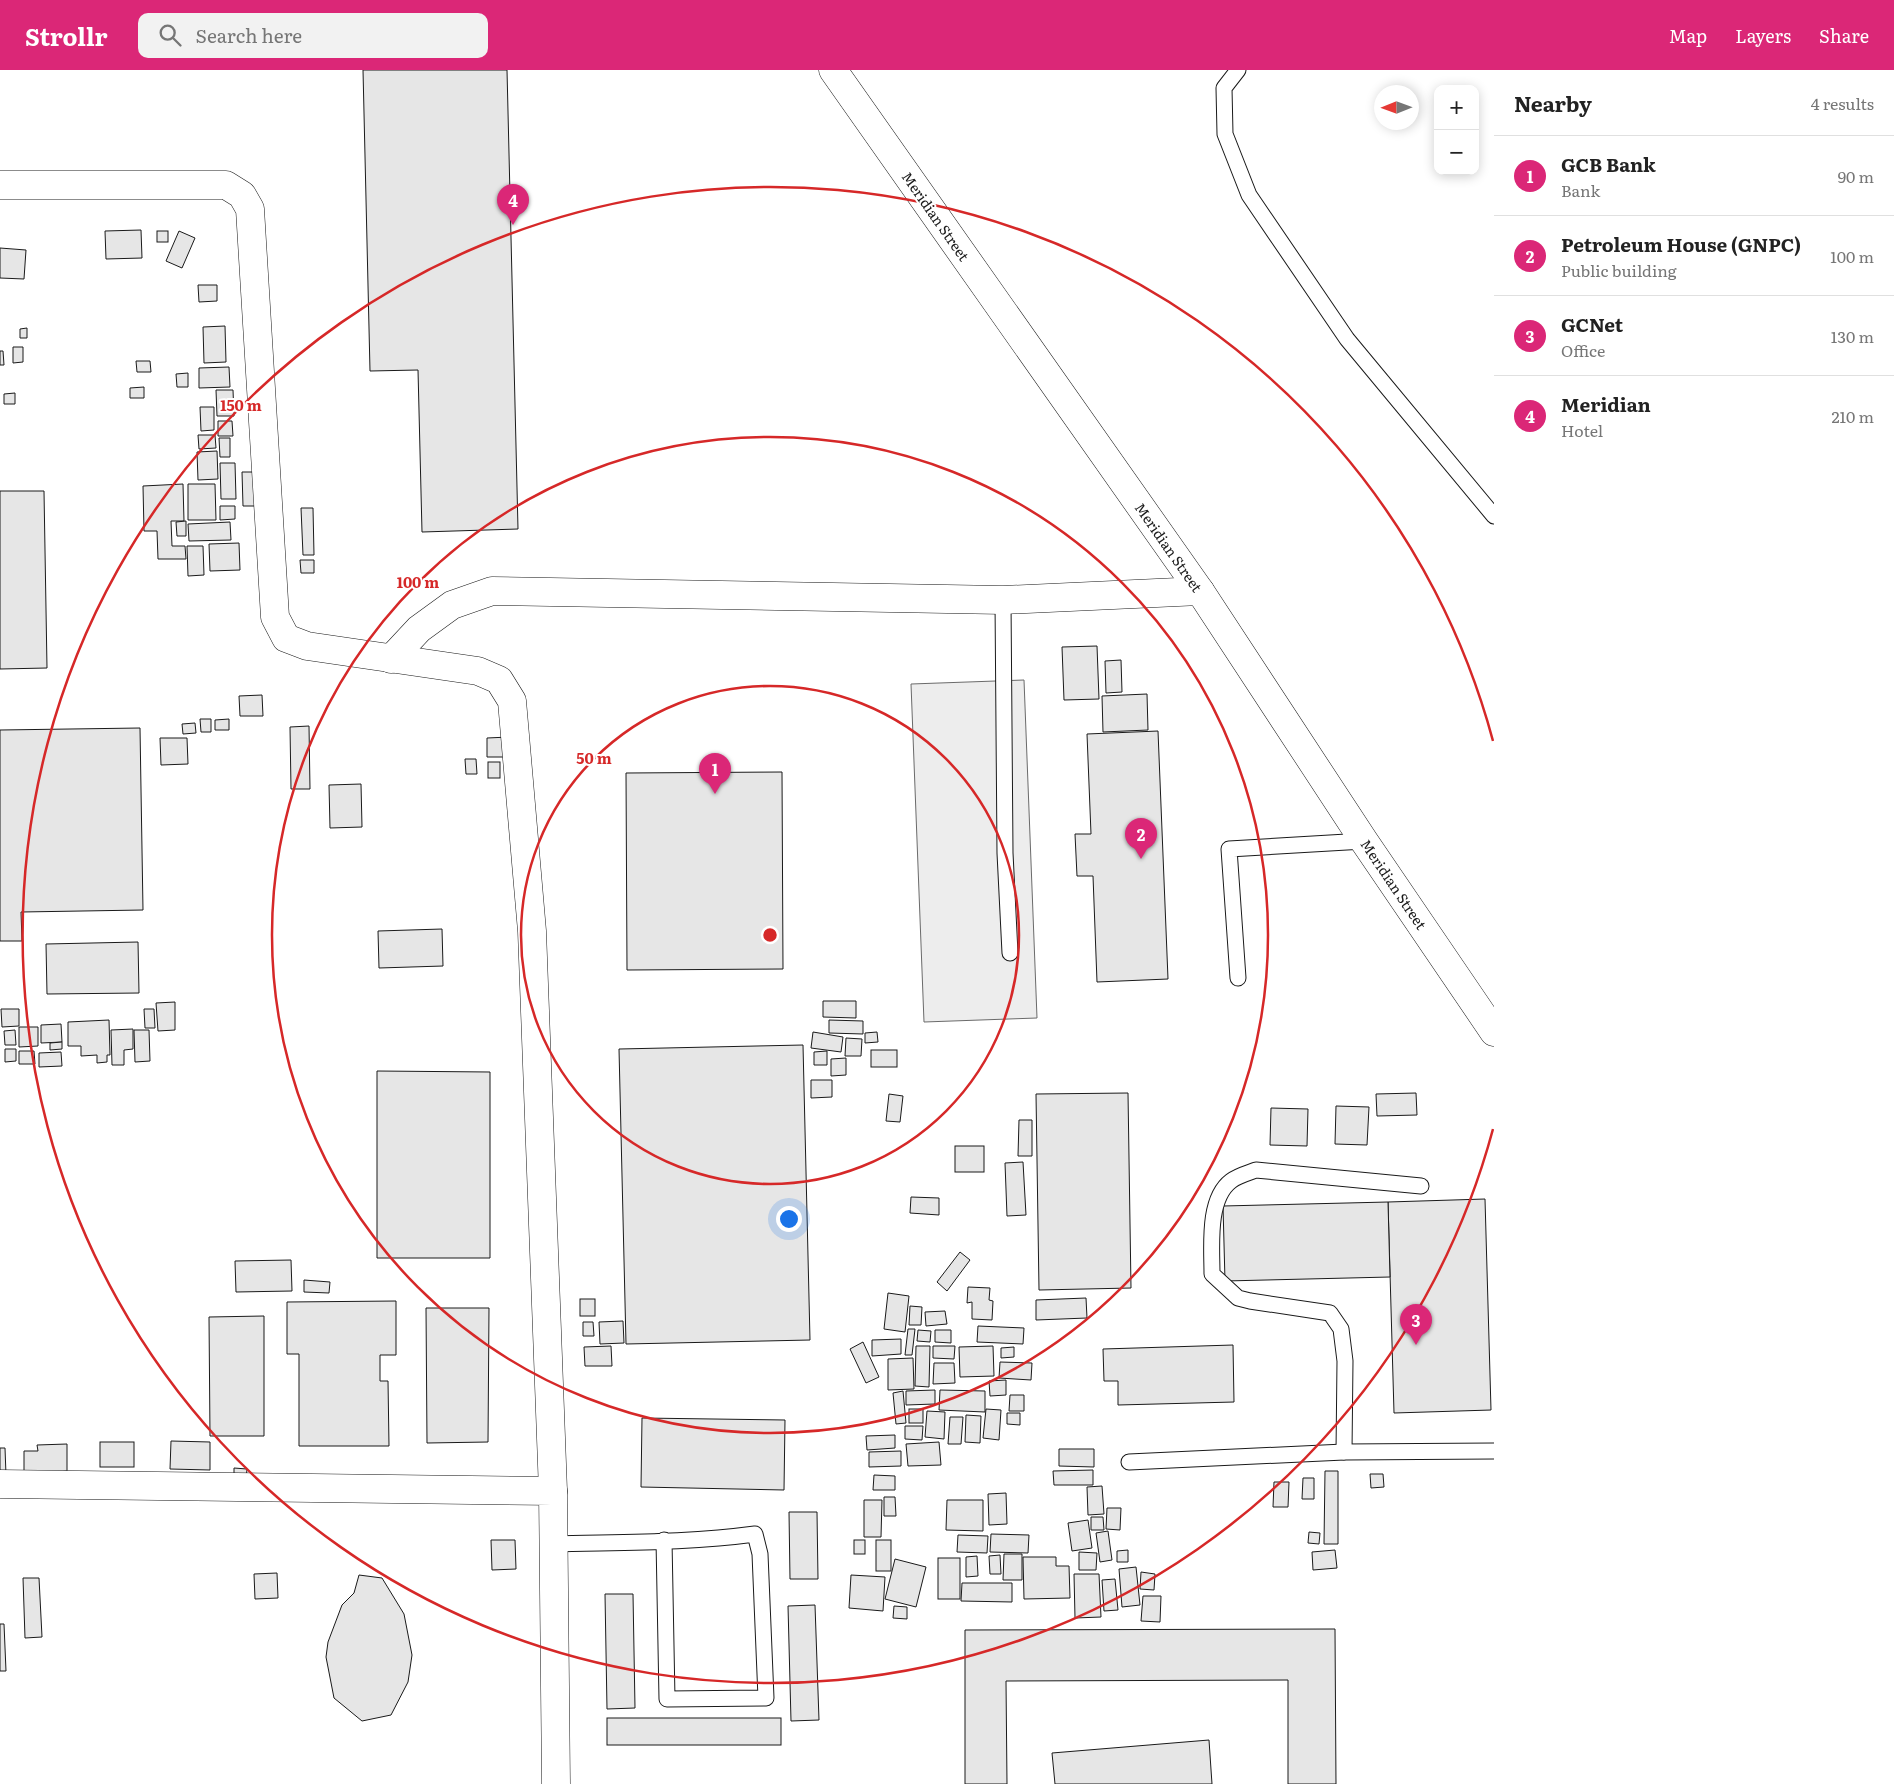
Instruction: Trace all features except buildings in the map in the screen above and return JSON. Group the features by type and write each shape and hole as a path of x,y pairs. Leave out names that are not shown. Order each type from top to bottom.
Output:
{"street":[{"name":"Meridian Street","path":"833,70 1200,591 1364,841 1494,1032"},
{"path":"0,185 226,185 242,194 250,209 275,617 286,638 307,646 478,671 499,680 512,701 532,931 553,1492 556,1784"},
{"path":"391,659 419,629 452,605 492,591 1003,600 1200,591"},
{"path":"0,1484 553,1492"}],"lane":[{"path":"1238,70 1224,88 1225,134 1249,195 1347,339 1494,516"},
{"path":"1003,600 1005,853 1010,953"},
{"path":"1238,978 1230,849 1364,841"},
{"path":"1344,1452 1345,1360 1341,1329 1330,1313 1250,1302 1238,1298 1212,1274 1212,1227 1218,1196 1231,1180 1256,1170 1421,1186"},
{"path":"1129,1462 1344,1452 1494,1452"},
{"path":"553,1544 664,1540 720,1539 755,1534 760,1554 766,1698 667,1699 664,1540"}],"shaded area":[{"path":"1024,680 1037,1018 924,1022 911,684"}],"place":[{"name":"Meridian","path":"513,225"},
{"name":"GCB Bank","path":"715,794"},
{"name":"Petroleum House (GNPC)","path":"1141,859"},
{"name":"GCNet","path":"1416,1345"}]}
